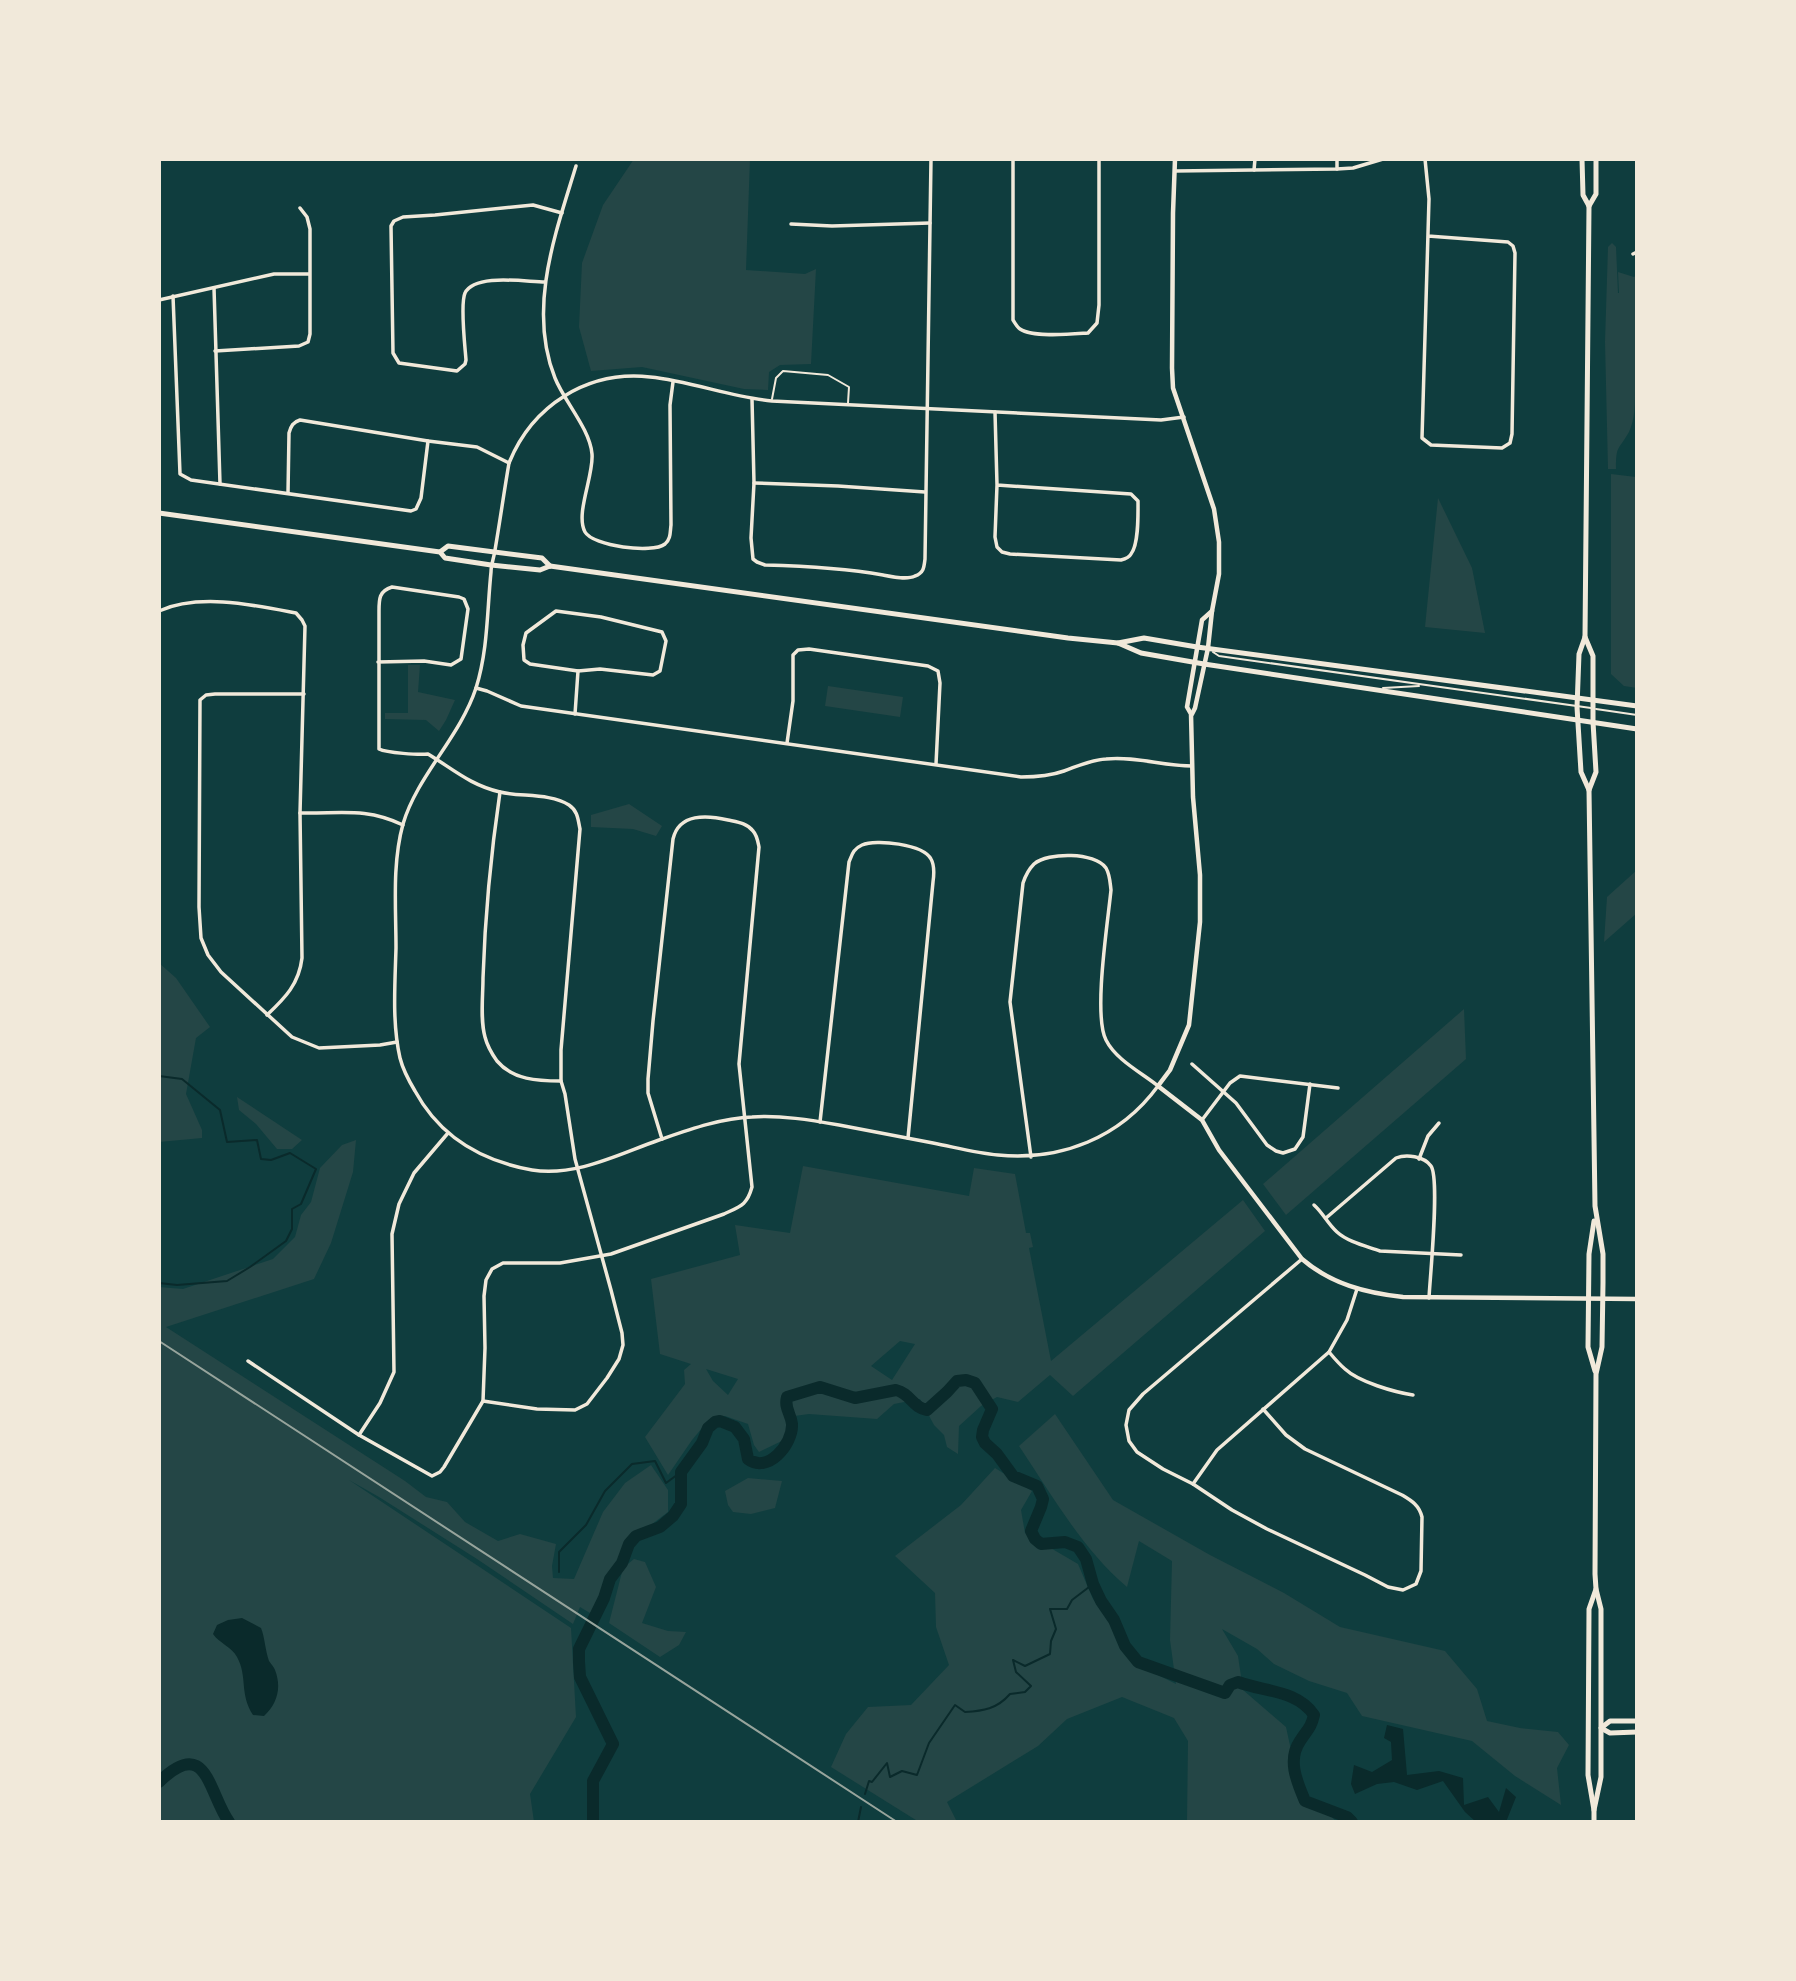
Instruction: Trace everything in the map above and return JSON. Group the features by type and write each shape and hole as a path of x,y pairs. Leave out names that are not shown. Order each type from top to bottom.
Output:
{"main road":[{"path":"1583,159 1583,195 1588,206 1585,637 1579,654 1577,707 1581,772 1589,790"},
{"path":"1588,206 1595,194 1596,159"},
{"path":"159,513 440,552 446,558 491,565 540,570 550,566 1068,638 1118,643 1144,638 1197,648 1637,706"},
{"path":"440,552 448,546 542,558 550,566"},
{"path":"1585,637 1593,656 1596,772 1589,790 1595,1216 1603,1254 1602,1347 1596,1374 1596,1589 1601,1609 1601,1777 1594,1810"},
{"path":"1118,643 1141,653 1194,663 1637,729"},
{"path":"1595,1216 1588,1254 1588,1348 1596,1374"},
{"path":"1594,1822 1588,1775 1589,1609 1596,1589"},
{"path":"1601,1728 1610,1721 1637,1721"},
{"path":"1601,1728 1610,1733 1637,1732"}],"street":[{"path":"752,399 753,559 765,565 828,567 912,578 919,575 924,569 931,159"},
{"path":"1013,159 1013,320 1018,328 1024,331 1056,335 1088,333 1097,323 1100,305 1099,159"},
{"path":"1175,159 1172,213 1173,388 1184,417 1216,522 1219,574 1208,648 1192,715 1193,797 1201,896 1189,1025 1170,1070 1149,1098 1131,1117 1093,1141 1060,1153 1031,1157 996,1156 820,1122 761,1117 713,1124 578,1168 551,1172 504,1163 470,1149 433,1119 407,1077 397,1042 394,982 396,878 403,825 421,786 454,733 476,688 486,642 491,565 509,463 514,451 543,412 563,395 579,387 612,377 649,376 772,401 1161,419 1184,417"},
{"path":"1254,170 1255,159"},
{"path":"1337,159 1337,169"},
{"path":"1175,171 1337,169 1383,159"},
{"path":"1425,159 1429,199 1422,438 1431,445 1502,448 1510,443 1512,435 1513,246 1508,242 1428,236"},
{"path":"576,166 552,242 546,282 546,346 550,364 563,395 586,434 592,452 583,527 586,534 600,542 653,549 666,544 670,539 670,417 673,382"},
{"path":"546,282 491,280 470,287 464,298 466,360 461,369 457,371 410,365 399,363 395,358 391,226 394,221 402,216 533,205 562,213"},
{"path":"215,351 299,346 307,342 310,334 310,226 300,208"},
{"path":"790,224 841,226 930,223"},
{"path":"159,300 274,274 309,274"},
{"path":"214,288 220,484"},
{"path":"173,297 180,474 191,480 411,511 416,509 421,498 428,442"},
{"path":"995,412 997,547 1010,554 1121,560 1133,552 1138,501 1130,494 997,485"},
{"path":"288,493 289,433 295,421 306,420 428,442 477,447 509,463"},
{"path":"754,483 838,485 925,492"},
{"path":"379,662 424,661 451,665 461,659 468,610 464,600 392,587 380,595 379,601 379,662 379,748 385,751 428,754 454,772 499,792 566,803 573,807 579,820 561,1050 561,1081 575,1159 623,1345 619,1359 596,1394 587,1404 575,1410 537,1409 483,1401"},
{"path":"159,611 184,602 205,601 296,613 304,626 300,813 301,969 290,991 267,1015"},
{"path":"556,611 601,617 662,632 666,641 660,671 653,675 600,668 578,671 530,664 524,660 523,645 526,633 556,611"},
{"path":"1192,715 1187,707 1202,620 1212,611"},
{"path":"787,743 793,701 793,655 798,650 809,649 928,666 938,671 940,683 936,764"},
{"path":"575,714 578,671"},
{"path":"476,688 520,706 1006,775 1041,777 1087,762 1106,759 1133,759 1192,766"},
{"path":"304,694 215,694 206,695 200,700 201,938 208,955 221,972 292,1037 319,1048 397,1042"},
{"path":"499,792 484,942 485,1038 497,1060 516,1075 530,1080 561,1081"},
{"path":"300,813 348,811 378,815 403,825"},
{"path":"248,1361 359,1435 432,1476 444,1467 483,1401 484,1296 486,1280 492,1269 503,1263 559,1263 611,1254 724,1214 749,1199 752,1187 739,1064 759,847 755,832 746,824 697,816 682,822 675,831 657,980 648,1093 662,1139"},
{"path":"820,1122 849,862 853,851 874,842 916,848 931,859 934,869 908,1138"},
{"path":"1031,1157 1010,1002 1023,883 1036,863 1048,858 1085,856 1098,861 1106,868 1110,879 1101,1003 1101,1023 1106,1040 1118,1056 1202,1120 1227,1161 1302,1258 1325,1275 1357,1289 1381,1295 1429,1298 1637,1299"},
{"path":"1192,1064 1236,1103 1267,1145 1283,1153 1295,1149 1303,1137 1310,1084"},
{"path":"1202,1120 1230,1083 1240,1076 1338,1088"},
{"path":"1419,1158 1428,1136 1438,1123"},
{"path":"359,1435 380,1403 394,1372 392,1234 399,1204 414,1173 448,1133"},
{"path":"1326,1218 1396,1158 1419,1158 1432,1167 1434,1178 1429,1298"},
{"path":"1314,1205 1335,1231 1367,1247 1380,1251 1461,1255"},
{"path":"1263,1409 1286,1435 1305,1449 1415,1503 1422,1517 1421,1572 1416,1584 1403,1590 1388,1587 1266,1529 1193,1484 1163,1469 1137,1452 1129,1441 1126,1425 1129,1410 1143,1394 1302,1258"},
{"path":"1193,1484 1217,1450 1329,1352 1347,1320 1357,1289"},
{"path":"1329,1352 1353,1375 1399,1393 1413,1395"},
{"path":"1588,1728 1601,1728"}],"lane":[{"path":"772,401 776,378 783,371 828,374 849,387 848,404"},
{"path":"1208,648 1219,656 1637,715"},
{"path":"1368,689 1424,686"}],"shaded area":[{"path":"634,159 750,159 746,270 805,274 816,269 811,364 780,365 769,372 768,390 744,389 642,367 591,371 579,327 582,263 603,205"},
{"path":"1612,243 1616,247 1618,293 1618,272 1634,277 1637,275 1637,390 1629,432 1617,452 1616,469 1608,469 1605,342 1608,247"},
{"path":"1611,474 1636,477 1637,482 1637,688 1624,686 1611,674"},
{"path":"1438,498 1472,568 1485,633 1425,627"},
{"path":"408,665 420,665 418,692 455,700 439,731 426,720 385,719 385,713 408,713"},
{"path":"828,686 903,697 900,717 825,706"},
{"path":"629,804 662,826 656,836 633,829 591,827 591,815"},
{"path":"1637,870 1637,913 1604,942 1607,897"},
{"path":"159,963 176,978 210,1027 196,1038 186,1094 202,1130 202,1138 159,1142"},
{"path":"1464,1009 1466,1059 1286,1215 1263,1184"},
{"path":"237,1097 302,1140 292,1149 277,1149 256,1124 239,1110"},
{"path":"356,1140 353,1172 331,1243 314,1279 166,1327 426,1497 447,1502 465,1522 498,1541 520,1534 556,1544 553,1578 574,1579 603,1512 625,1483 651,1465 668,1490 668,1512 627,1546 596,1607 590,1613 580,1607 573,1624 477,1559 349,1480 571,1628 576,1717 530,1794 534,1822 159,1822 159,1287 183,1289 273,1259 295,1237 301,1215 311,1202 320,1168 342,1145"},
{"path":"803,1166 969,1196 974,1168 1015,1174 1026,1233 1030,1233 1033,1247 1029,1248 1051,1361 1243,1200 1265,1231 1073,1396 1050,1375 1018,1402 997,1397 981,1406 959,1426 958,1454 947,1447 944,1435 934,1425 920,1399 894,1404 877,1419 809,1414 787,1417 786,1439 759,1452 748,1424 725,1416 707,1422 668,1475 645,1437 685,1384 684,1370 691,1364 660,1354 651,1279 740,1255 735,1225 790,1233","holes":["900,1341 915,1344 892,1380 871,1366","706,1369 738,1379 728,1395 713,1381"]},
{"path":"1055,1414 1113,1500 1284,1593 1340,1627 1445,1651 1477,1689 1487,1721 1558,1732 1569,1745 1557,1768 1561,1805 1515,1776 1472,1741 1362,1716 1347,1693 1309,1681 1274,1664 1257,1649 1222,1629 1238,1656 1243,1690 1286,1727 1299,1787 1337,1822 1187,1822 1188,1741 1174,1718 1122,1697 1067,1719 1038,1746 947,1802 957,1822 919,1822 831,1767 846,1734 868,1707 911,1705 949,1665 936,1627 935,1593 895,1556 961,1505 995,1468 1032,1491 1021,1510 1025,1533 1078,1564 1093,1599 1142,1667 1176,1684 1170,1640 1172,1561 1139,1541 1127,1587 1082,1539 1019,1446"},
{"path":"748,1478 782,1481 775,1508 751,1514 733,1512 728,1505 725,1491"},
{"path":"634,1559 645,1562 656,1587 642,1623 668,1631 686,1632 679,1645 660,1657 609,1623 623,1568"},
{"path":"242,1618 261,1628 269,1661 277,1677 277,1695 264,1716 253,1715 246,1699 237,1657 213,1634 217,1625"},
{"path":"1387,1725 1403,1729 1407,1775 1439,1771 1463,1778 1464,1805 1488,1797 1499,1812 1506,1788 1516,1797 1506,1822 1476,1822 1465,1812 1443,1781 1417,1790 1394,1782 1377,1784 1355,1794 1351,1784 1354,1765 1372,1772 1392,1760 1391,1742 1384,1738"}],"waterway":[{"path":"159,1076 182,1079 220,1110 227,1142 257,1140 261,1159 271,1160 290,1153 316,1169 301,1204 292,1209 292,1229 286,1241 227,1281 177,1285 159,1283"},
{"path":"593,1822 593,1781 613,1744 580,1677 579,1649 604,1598 610,1579 622,1563 629,1544 636,1536 660,1527 673,1516 681,1504 681,1472 702,1443 708,1428 720,1421 735,1427 744,1439 748,1459 763,1463 778,1455 791,1432 787,1397 820,1387 855,1398 896,1390 927,1410 957,1381 966,1380 975,1383 992,1409 983,1430 985,1443 1013,1476 1037,1486 1043,1499 1031,1531 1035,1539 1041,1544 1065,1542 1078,1547 1086,1559 1101,1601 1114,1620 1125,1646 1138,1662 1225,1693 1230,1685 1238,1682 1299,1701 1314,1715 1294,1756 1295,1771 1305,1801 1347,1817 1352,1822"},
{"path":"559,1572 559,1552 586,1525 605,1491 632,1464 655,1461 666,1483 681,1472"},
{"path":"865,1794 869,1781 872,1782 887,1763 890,1777 902,1771 917,1775 929,1743 955,1705 965,1712 984,1710 1000,1703 1010,1694 1025,1692 1031,1686 1016,1672 1013,1660 1025,1666 1050,1654 1056,1629 1050,1609 1067,1609 1072,1600 1093,1584"},
{"path":"159,1782 175,1769 187,1764 197,1766 204,1773 229,1822"},
{"path":"858,1822 861,1807"}],"railway":[{"path":"159,1341 897,1822"}]}
